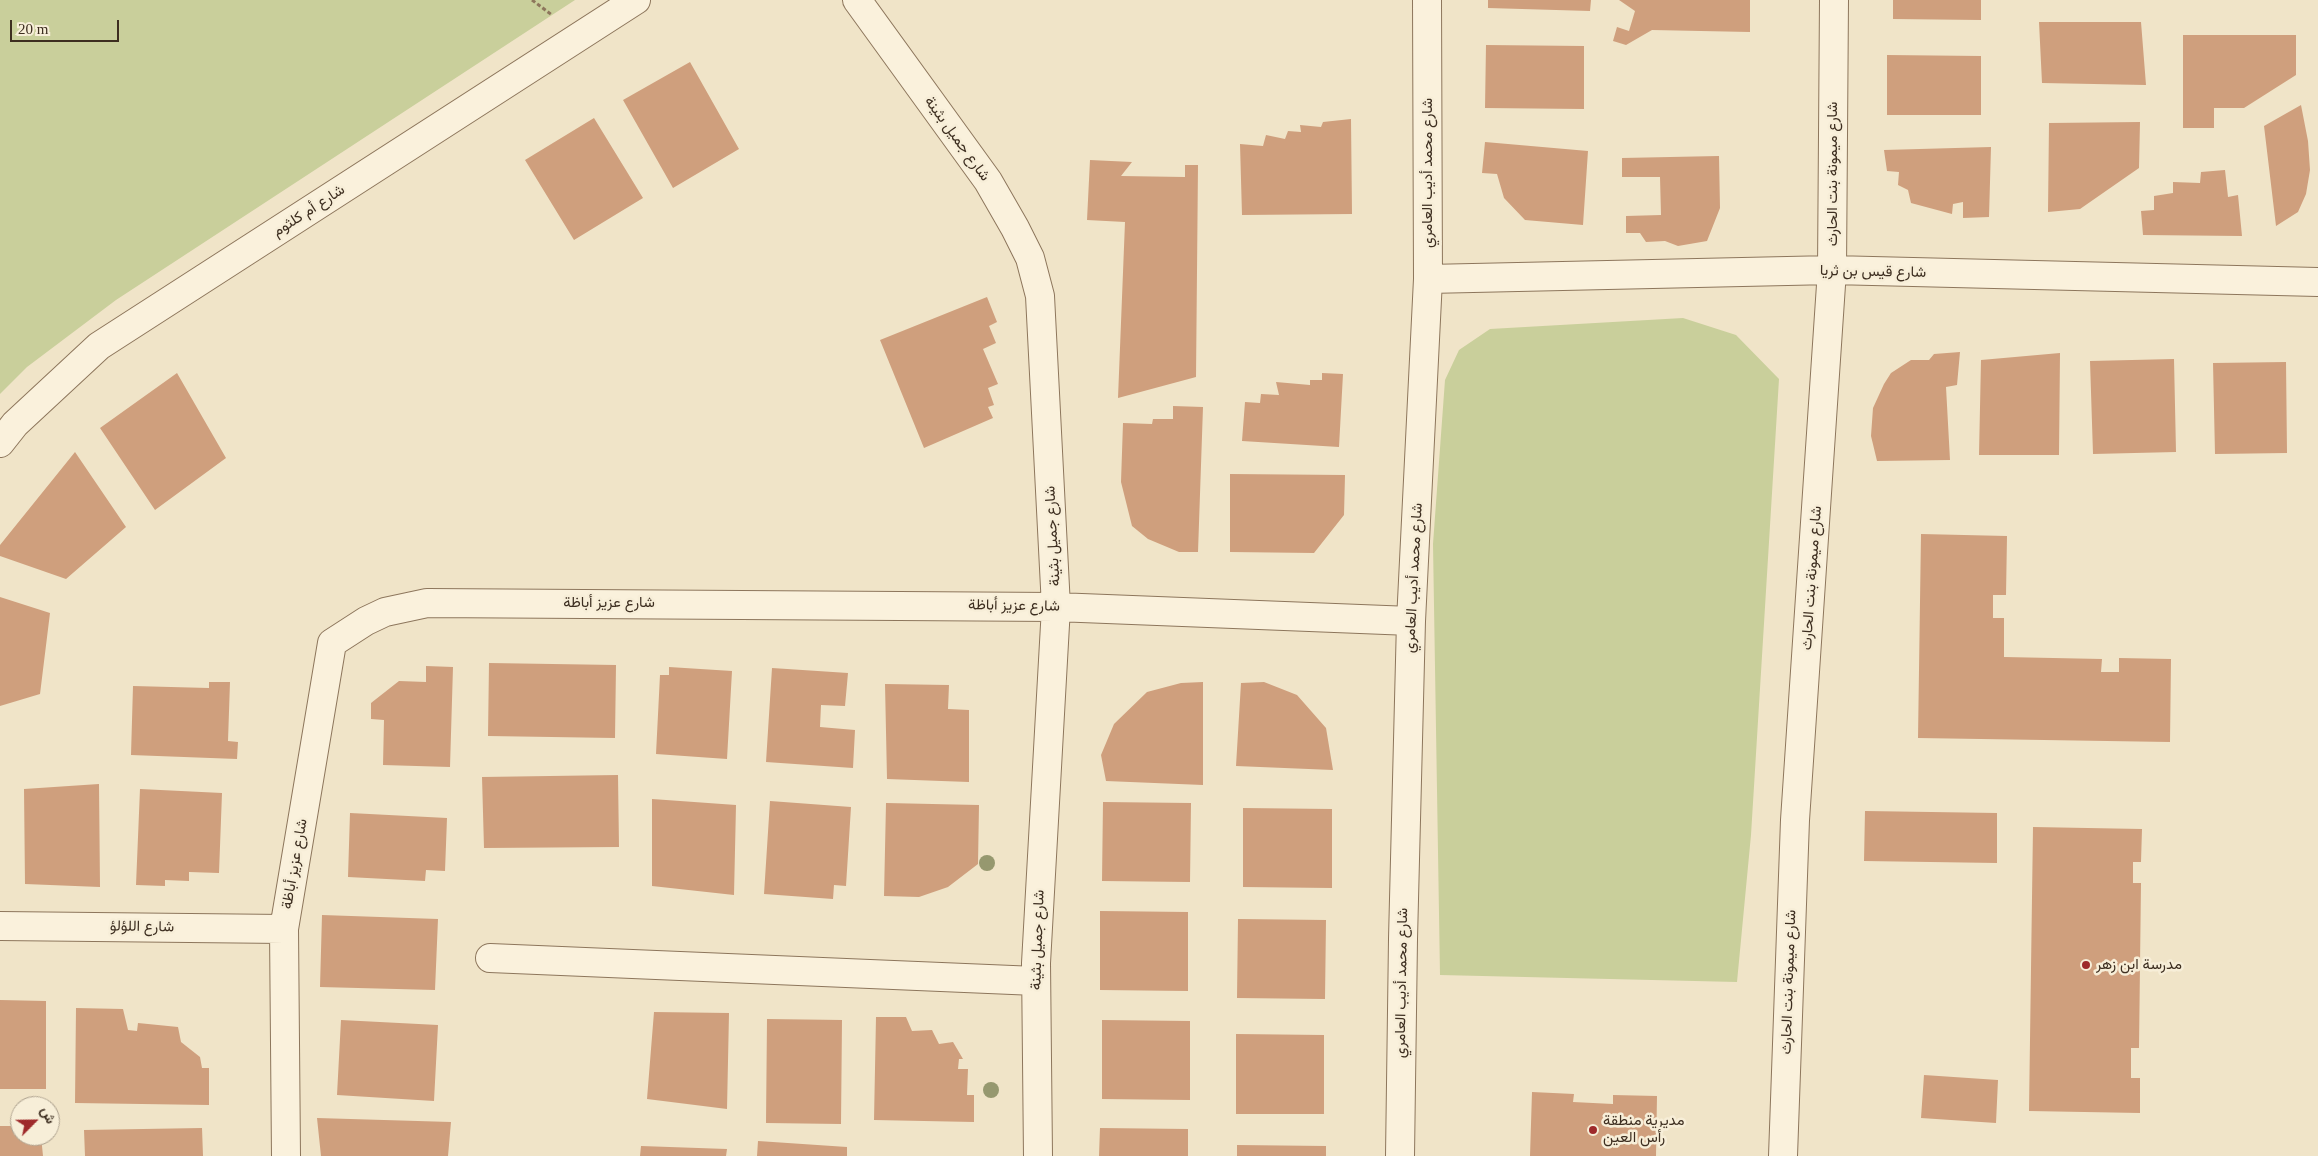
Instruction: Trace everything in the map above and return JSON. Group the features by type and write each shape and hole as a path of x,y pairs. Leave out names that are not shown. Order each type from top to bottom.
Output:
{"street":[{"name":"شارع أم كلثوم","path":"0,443 16,424 99,346 636,0"},
{"name":"شارع جميل بثينة","path":"857,0 988,181 1030,258 1040,296 1056,606 1036,981 1038,1156"},
{"name":"شارع محمد أديب العامري","path":"1400,1156 1411,621 1428,279 1427,0"},
{"name":"شارع ميمونة بنت الحارث","path":"1783,1156 1796,820 1832,270 1834,0"},
{"name":"شارع قيس بن ثريا","path":"1428,279 1832,270 2318,282"},
{"name":"شارع عزيز أباظة","path":"286,1156 284,929 332,643 366,621 385,612 427,603 1056,606 1411,621"},
{"name":"شارع اللؤلؤ","path":"0,926 284,929"},
{"path":"490,958 1036,981"}],"green space":[{"path":"0,0 575,0 116,300 27,367 0,394"},
{"path":"1683,318 1736,335 1779,379 1751,835 1737,982 1440,975 1433,544 1445,380 1459,350 1490,329"}],"building":[{"path":"1488,0 1591,0 1590,11 1488,8"},
{"path":"1619,0 1750,0 1750,32 1652,30 1626,45 1613,41 1617,27 1629,31 1635,11"},
{"path":"1893,0 1981,0 1981,20 1893,19"},
{"path":"2039,22 2141,22 2146,85 2042,83"},
{"path":"2183,35 2296,35 2296,75 2244,108 2214,108 2214,128 2183,128"},
{"path":"1486,45 1584,46 1584,109 1485,108"},
{"path":"1887,55 1981,56 1981,115 1887,115"},
{"path":"690,62 739,149 673,188 623,100"},
{"path":"2301,105 2308,141 2310,170 2306,194 2298,212 2276,226 2264,126"},
{"path":"594,118 643,198 574,240 525,160"},
{"path":"1351,119 1352,214 1242,215 1240,144 1263,146 1266,135 1285,139 1288,131 1301,132 1300,125 1321,127 1323,122"},
{"path":"2140,122 2139,168 2080,209 2048,212 2049,123"},
{"path":"1485,142 1588,151 1583,225 1525,220 1504,198 1497,174 1482,173"},
{"path":"1991,147 1989,217 1963,218 1963,202 1953,204 1952,214 1911,203 1908,190 1898,185 1899,172 1887,171 1884,150"},
{"path":"1719,156 1720,208 1707,241 1678,246 1665,241 1646,242 1640,233 1626,233 1626,216 1661,215 1660,177 1622,177 1622,158"},
{"path":"1090,160 1132,162 1121,176 1185,177 1185,165 1198,165 1196,377 1118,398 1125,222 1087,220"},
{"path":"2225,170 2228,197 2238,195 2242,236 2143,235 2141,211 2154,210 2154,196 2173,193 2173,182 2200,183 2201,172"},
{"path":"987,297 997,322 989,326 996,343 983,349 998,384 988,388 994,405 988,407 993,418 924,448 880,340"},
{"path":"1960,352 1957,385 1946,387 1950,460 1877,461 1871,436 1873,408 1891,373 1911,360 1929,360 1934,354"},
{"path":"2060,353 2059,455 1979,455 1981,360"},
{"path":"2174,359 2176,452 2093,454 2090,361"},
{"path":"2286,362 2287,453 2215,454 2213,363"},
{"path":"177,373 226,458 155,510 100,428"},
{"path":"1322,373 1343,374 1339,447 1242,441 1245,402 1260,403 1261,394 1279,395 1276,382 1310,385 1310,380 1322,380"},
{"path":"1173,406 1203,407 1198,552 1179,552 1148,539 1132,526 1121,482 1123,423 1152,424 1153,419 1173,419"},
{"path":"75,452 126,527 66,579 0,556 0,545"},
{"path":"1230,474 1345,475 1344,515 1314,553 1230,552"},
{"path":"1921,534 2007,536 2006,595 1993,595 1993,618 2004,618 2004,657 2102,659 2101,672 2119,672 2119,658 2171,659 2170,742 1918,738"},
{"path":"0,597 50,613 40,694 0,706"},
{"path":"489,663 616,665 615,738 488,736"},
{"path":"426,666 453,667 450,767 383,765 384,720 371,719 371,703 399,681 426,682"},
{"path":"669,667 732,671 727,759 656,754 660,675 669,675"},
{"path":"772,668 848,673 845,706 821,705 820,727 855,730 853,768 766,762"},
{"path":"209,682 230,682 228,741 238,742 237,759 131,755 133,686 209,688"},
{"path":"1203,682 1203,785 1106,781 1101,755 1114,724 1147,692 1181,683"},
{"path":"1264,682 1297,695 1326,728 1333,770 1236,766 1241,683"},
{"path":"885,684 949,685 948,709 969,710 969,782 887,779"},
{"path":"618,775 619,847 484,848 482,777"},
{"path":"99,784 100,887 25,884 24,789"},
{"path":"140,789 222,793 219,873 189,872 189,881 165,880 165,886 136,885"},
{"path":"652,799 736,805 734,895 652,886"},
{"path":"770,801 851,807 846,886 834,885 833,899 764,894"},
{"path":"1103,802 1191,803 1190,882 1102,881"},
{"path":"886,803 979,805 978,864 948,887 919,897 884,896"},
{"path":"1243,808 1332,809 1332,888 1243,887"},
{"path":"1865,811 1997,813 1997,863 1864,861"},
{"path":"350,813 447,818 445,871 426,870 425,881 348,877"},
{"name":"مدرسة ابن زهر","path":"2033,827 2142,829 2141,862 2133,862 2133,883 2141,883 2139,1048 2131,1048 2131,1078 2140,1078 2140,1113 2029,1111"},
{"path":"1100,911 1188,912 1188,991 1100,990"},
{"path":"322,915 438,919 435,990 320,987"},
{"path":"1238,919 1326,920 1325,999 1237,998"},
{"path":"0,1000 46,1001 46,1089 0,1089"},
{"path":"76,1008 123,1009 128,1030 137,1031 138,1023 178,1027 181,1042 200,1057 202,1068 209,1068 209,1105 75,1103"},
{"path":"654,1012 729,1013 727,1109 647,1099"},
{"path":"876,1017 906,1017 912,1031 932,1030 939,1044 953,1042 963,1059 959,1059 958,1069 968,1069 967,1095 974,1095 974,1122 874,1120"},
{"path":"767,1019 842,1020 841,1124 766,1123"},
{"path":"341,1020 438,1025 434,1101 337,1095"},
{"path":"1102,1020 1190,1021 1190,1100 1102,1099"},
{"path":"1236,1034 1324,1035 1324,1114 1236,1114"},
{"path":"1924,1075 1998,1080 1996,1123 1921,1118"},
{"name":"مديرية منطقة رأس العين","path":"1532,1092 1574,1094 1573,1102 1613,1104 1613,1095 1657,1096 1656,1156 1530,1156"},
{"path":"317,1118 451,1122 448,1156 321,1156"},
{"path":"0,1126 10,1126 10,1146 42,1146 43,1156 0,1156"},
{"path":"202,1128 203,1156 85,1156 84,1130"},
{"path":"1100,1128 1188,1129 1188,1156 1099,1156"},
{"path":"758,1141 847,1147 847,1156 757,1156"},
{"path":"1237,1145 1326,1146 1326,1156 1237,1156"},
{"path":"641,1146 727,1149 726,1156 640,1156"}],"place":[{"name":"مدرسة ابن زهر","path":"2086,965"},
{"name":"مديرية منطقة رأس العين","path":"1593,1130"}]}
